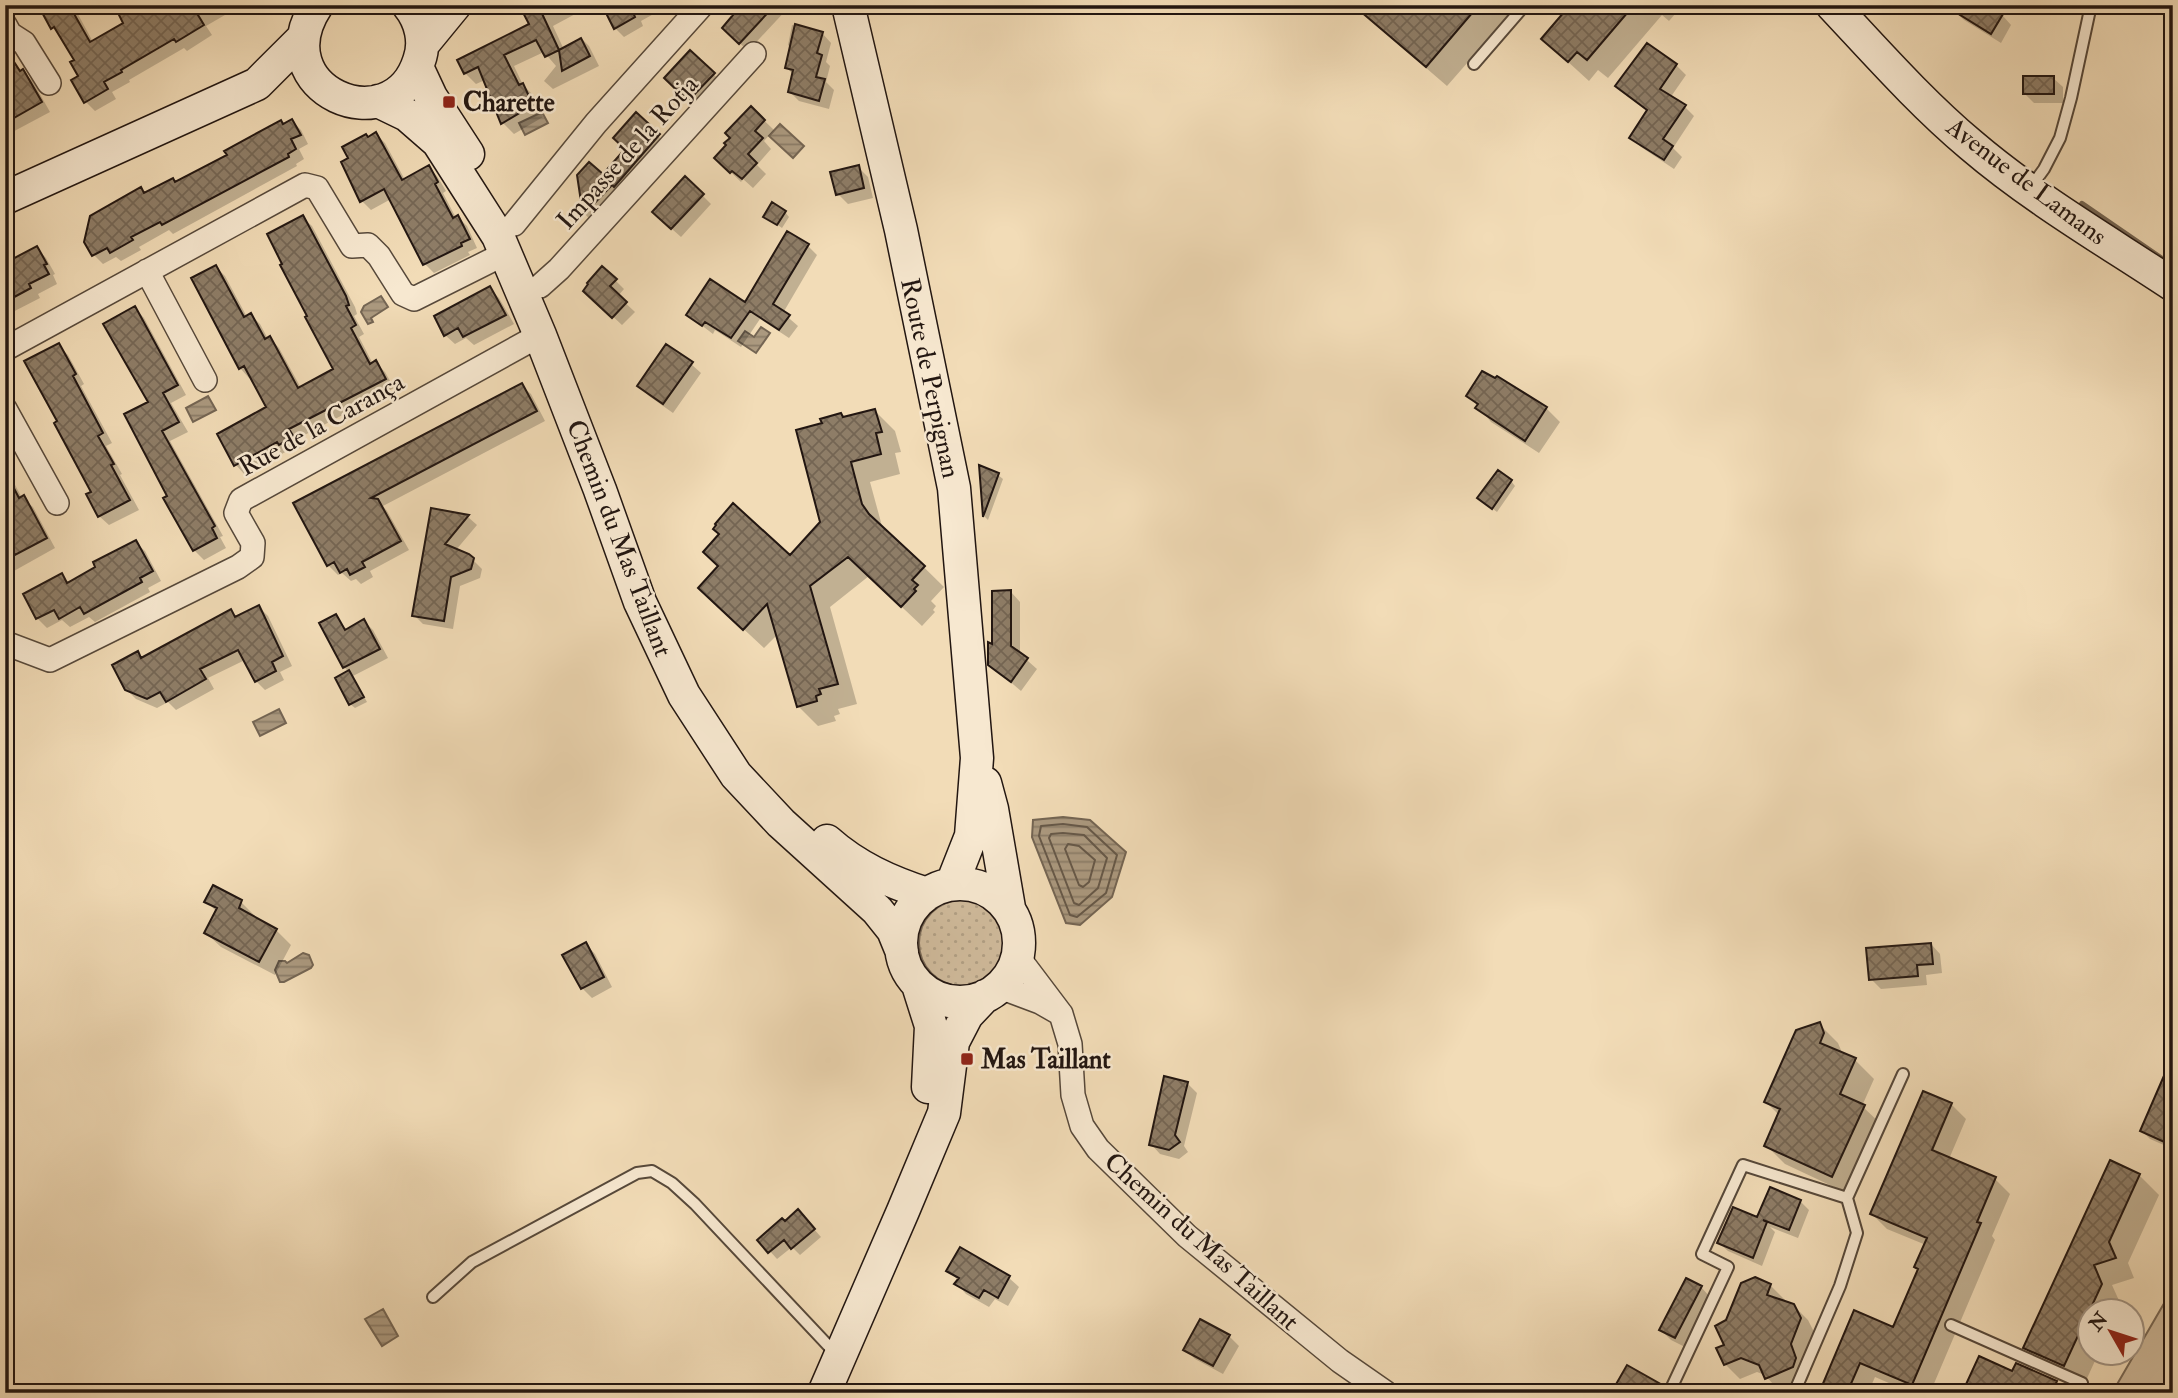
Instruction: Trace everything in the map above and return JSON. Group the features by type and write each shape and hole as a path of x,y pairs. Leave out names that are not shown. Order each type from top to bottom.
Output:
{"main road":[{"path":"317,5 308,19 303,38 307,65 323,88 340,99 359,103 379,101 395,94 408,82 420,55 455,5"},
{"name":"Chemin du Mas Taillant","path":"408,5 419,24 420,55 430,97 510,239 540,286 662,606 692,673 719,717 758,769 794,810 843,855 899,884 939,889"},
{"name":"Route de Perpignan","path":"848,5 904,244 954,488 978,758 971,836 939,889"},
{"name":"Avenue de Lamans","path":"1832,5 1899,77 1971,145 2029,190 2173,285"},
{"path":"5,198 257,83 303,38"},
{"path":"257,83 295,88 323,88"},
{"name":"Chemin du Mas Taillant","path":"379,101 407,115 438,142 498,236 510,239"},
{"name":"Chemin du Mas Taillant","path":"510,239 540,335 600,490 639,602 684,695 736,775 781,823 877,910 893,930 902,952"},
{"name":"Route de Perpignan","path":"978,758 992,809 1009,908"},
{"path":"824,1393 944,1113 953,1042 967,1015 993,992 1011,973 1018,957 1020,940 1017,923 1009,908 984,888 968,884 939,889 915,905 906,919 901,935 907,970 918,985 933,996 950,1001 968,1002 993,992"},
{"path":"904,1211 916,1163 930,1074 931,1026 918,985"}],"street":[{"path":"5,349 304,185 317,188 352,246 368,245 379,256 404,294 414,299 510,239 596,123 702,5"},
{"path":"7,33 24,43 48,83"},
{"name":"Impasse de la Rotja","path":"540,286 559,269 754,54"},
{"path":"147,271 205,380"},
{"name":"Rue de la Carança","path":"5,643 50,660 238,567 252,557 253,543 236,513 241,500 540,335"},
{"path":"5,409 57,503"},
{"path":"1018,957 1061,1014"},
{"path":"993,992 1040,1002 1061,1014"},
{"name":"Chemin du Mas Taillant","path":"1061,1014 1070,1044 1073,1095 1082,1126 1098,1149 1187,1236 1340,1361 1387,1393"}],"lane":[{"path":"1474,64 1525,5"},
{"path":"2029,190 2044,169 2060,138 2091,5"},
{"path":"1794,1393 1840,1286 1857,1233 1847,1198 1903,1074"},
{"path":"1670,1393 1728,1268 1702,1254 1743,1165 1847,1198"},
{"path":"433,1297 472,1262 637,1173 652,1171 672,1183 695,1204 839,1357"},
{"path":"1951,1325 2082,1383"}],"shaded area":[{"path":"962,900 979,903 993,912 1002,926 1005,943 1002,960 993,974 979,983 962,986 945,983 931,974 922,960 919,943 922,926 931,912 945,903"},
{"path":"2173,1288 2173,1393 2112,1393 2128,1366 2146,1366 2146,1334"}],"water":[{"path":"542,112 548,123 525,135 519,123"},
{"path":"780,124 804,146 793,158 769,136"},
{"path":"381,296 388,307 371,318 373,322 368,324 361,312 364,306"},
{"path":"761,327 770,333 756,353 738,341 745,331 754,337"},
{"path":"208,396 216,410 193,422 186,408"},
{"path":"279,709 286,723 260,736 253,722"},
{"path":"1063,817 1090,820 1126,852 1112,897 1080,925 1066,923 1032,837 1033,820"},
{"path":"303,953 309,955 313,965 311,968 280,982 275,970 279,961 287,963"},
{"path":"383,1309 398,1336 382,1346 365,1319"}],"building":[{"path":"38,5 69,5 90,42 123,23 117,11 127,5 192,5 204,25 121,70 122,72 104,82 108,89 84,103 71,80 78,76 70,62 74,60 54,27 51,29"},
{"path":"519,5 538,5 559,50 545,57 536,40 504,55 519,85 523,83 533,105 501,124 478,67 464,74 457,60 529,24"},
{"path":"602,5 630,5 635,17 614,29"},
{"path":"724,5 775,5 739,44 722,28 733,15"},
{"path":"1353,5 1479,5 1426,67"},
{"path":"1570,5 1634,5 1587,60 1577,52 1568,62 1541,39"},
{"path":"1944,5 1989,5 2003,14 1991,34"},
{"path":"795,24 823,32 817,53 822,55 816,77 825,79 819,101 788,92 793,70 785,68"},
{"path":"581,38 590,56 562,71 559,50"},
{"path":"1647,43 1677,64 1660,89 1686,105 1663,139 1673,146 1664,160 1629,138 1647,110 1615,86"},
{"path":"5,48 20,71 23,69 42,102 5,123"},
{"path":"690,50 715,73 688,101 664,78"},
{"path":"2023,76 2054,76 2054,94 2023,94"},
{"path":"751,106 765,120 755,131 763,138 748,154 757,163 742,179 732,171 730,173 714,158 730,138 725,133"},
{"path":"636,112 660,134 614,187 612,185 583,215 577,175 589,162 603,174 625,149 613,138"},
{"path":"292,119 301,135 291,139 296,149 288,154 289,157 162,225 160,222 131,237 133,240 110,253 107,248 92,256 84,242 90,216 141,187 144,193 173,178 175,182 227,155 224,151 281,120 283,124"},
{"path":"376,132 402,180 429,165 438,182 435,184 453,218 458,215 470,239 461,243 462,246 423,265 384,189 360,202 341,162 348,158 342,147 366,134 368,137"},
{"path":"859,165 864,188 836,195 830,172"},
{"path":"685,176 704,194 671,229 652,212"},
{"path":"772,202 786,211 777,225 763,217"},
{"path":"303,215 346,296 349,305 346,306 356,325 351,328 370,364 376,360 386,379 289,429 294,437 279,445 277,442 234,466 217,434 266,407 244,366 239,369 191,278 216,265 244,317 251,313 265,339 270,336 298,388 333,369 305,317 307,316 267,234"},
{"path":"787,231 809,244 773,304 790,315 779,330 750,311 731,338 705,322 702,326 686,315 710,279 745,302"},
{"path":"37,246 47,264 44,265 49,274 29,284 31,288 5,302 5,263"},
{"path":"602,266 617,279 610,286 627,302 612,318 583,291"},
{"path":"490,286 506,315 463,337 458,328 444,336 434,316"},
{"path":"135,306 178,385 163,393 179,422 162,431 215,526 212,528 217,538 193,551 163,498 167,496 124,414 148,402 103,324"},
{"path":"59,343 103,433 98,436 130,500 98,517 86,494 91,492 24,361"},
{"path":"666,344 693,362 663,404 637,386"},
{"path":"1482,371 1495,378 1497,376 1547,407 1525,441 1475,408 1478,404 1466,396"},
{"path":"522,383 537,411 371,498 378,499 401,541 362,562 365,567 350,575 347,569 340,573 334,562 327,566 293,503"},
{"path":"875,409 882,432 876,433 881,454 851,462 862,504 869,514 925,566 912,580 918,585 914,589 916,591 901,607 848,557 810,586 838,684 819,689 821,694 816,696 817,701 797,707 767,604 743,630 698,588 718,566 703,552 719,534 713,529 715,524 733,503 790,555 820,522 796,430 822,423 820,419 841,413 843,417"},
{"path":"979,465 999,473 983,517"},
{"path":"1498,470 1512,480 1492,509 1477,498"},
{"path":"5,471 19,498 24,495 47,538 15,555 5,537"},
{"path":"431,508 469,515 445,544 474,558 471,569 451,577 444,621 412,616"},
{"path":"136,540 153,571 140,578 142,582 84,614 80,607 59,619 54,610 36,619 23,594 62,573 67,583 95,567 93,562"},
{"path":"1011,590 1011,646 1028,658 1011,682 988,665 988,642 992,644 992,591"},
{"path":"259,605 283,656 272,662 276,671 255,682 238,650 200,669 206,679 166,702 160,692 147,699 125,690 112,665 138,651 141,658 231,609 235,617"},
{"path":"336,614 345,630 364,619 380,649 343,668 319,623"},
{"path":"349,670 364,697 349,705 335,678"},
{"path":"213,885 242,900 239,908 277,929 259,962 204,933 217,908 204,902"},
{"path":"586,942 604,977 581,989 562,955"},
{"path":"1931,943 1933,964 1917,965 1918,976 1869,980 1866,948"},
{"path":"1820,1022 1824,1033 1820,1043 1856,1058 1840,1094 1865,1105 1832,1177 1764,1146 1780,1109 1764,1102 1796,1030"},
{"path":"2173,1055 2173,1146 2140,1131"},
{"path":"1164,1076 1188,1082 1175,1135 1180,1142 1169,1150 1149,1145"},
{"path":"1923,1091 1952,1103 1932,1150 1996,1177 1977,1222 1981,1223 1912,1385 1860,1363 1847,1393 1819,1393 1854,1310 1893,1327 1918,1269 1914,1267 1927,1238 1870,1214"},
{"path":"2110,1160 2140,1174 2109,1242 2116,1258 2094,1265 2102,1284 2096,1296 2076,1296 2076,1340 2064,1366 2023,1348"},
{"path":"1770,1187 1801,1200 1789,1230 1763,1220 1767,1222 1753,1258 1717,1243 1733,1207 1757,1217"},
{"path":"798,1209 815,1229 791,1249 784,1240 768,1253 757,1240 782,1218 785,1221"},
{"path":"960,1247 1010,1276 998,1298 984,1290 979,1298 954,1284 959,1278 946,1271"},
{"path":"1755,1277 1771,1284 1767,1295 1794,1304 1801,1318 1791,1344 1796,1358 1793,1367 1765,1379 1759,1365 1741,1358 1724,1365 1716,1348 1724,1345 1715,1326 1726,1320 1741,1283"},
{"path":"1686,1278 1702,1286 1675,1338 1659,1330"},
{"path":"1200,1319 1230,1335 1213,1366 1183,1350"},
{"path":"1979,1356 2012,1371 2016,1363 2057,1381 2052,1393 1962,1393"},
{"path":"1627,1365 1664,1386 1661,1393 1611,1393"}],"waterway":[{"path":"2082,204 2162,259"}],"place":[{"name":"Charette","path":"449,102"},
{"name":"Mas Taillant","path":"967,1059"}]}
